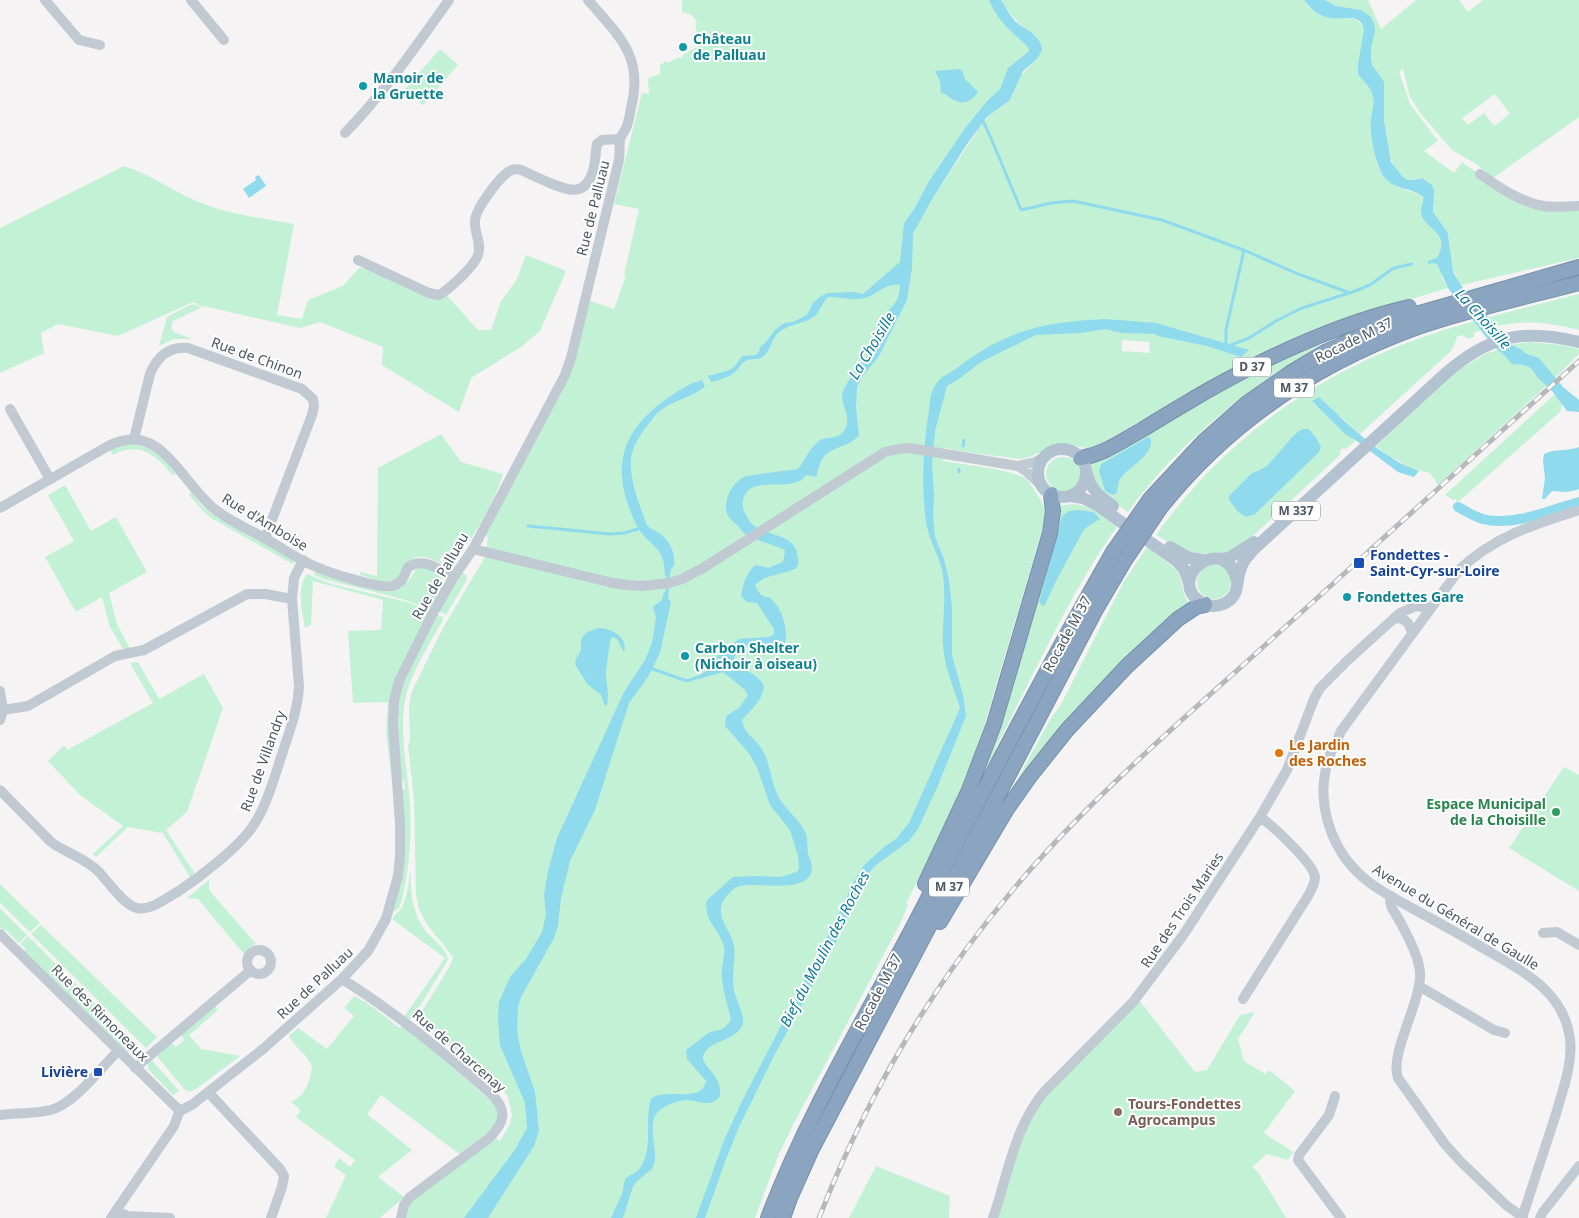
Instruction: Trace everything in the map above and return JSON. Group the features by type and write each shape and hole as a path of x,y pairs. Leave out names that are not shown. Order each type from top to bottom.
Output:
{"highway":[{"name":"Rocade M 37","path":"783,1218 812,1150 915,938 1043,679 1083,604 1156,503 1204,441 1247,403 1290,373 1327,351 1360,335 1398,318 1579,267"},
{"name":"Rocade M 37","path":"1156,503 1179,485 1240,426 1279,397 1319,372 1365,349 1420,327 1579,283"},
{"name":"D 37","path":"1081,458 1103,453 1262,361 1304,343 1363,320 1396,310 1420,304 1434,307"},
{"path":"1051,495 1053,511 1050,533 994,724 969,790 909,918 915,938 934,933 1007,809 1067,730 1127,666 1178,619 1196,607 1205,605"},
{"name":"Rocade M 37","path":"768,1218 799,1144 915,938"}],"main road":[{"name":"M 337","path":"1237,581 1243,563 1250,554 1454,356 1481,343 1523,328 1539,327 1579,335"},
{"name":"M 337","path":"1503,335 1536,334 1579,342"},
{"name":"M 337","path":"1219,559 1229,558 1251,544 1365,442"},
{"path":"1070,496 1083,498 1097,505 1177,562 1184,569 1194,596 1205,605 1221,605 1228,602 1233,596 1237,581 1231,567 1219,559 1204,560 1189,558 1181,554 1106,501 1091,487 1085,465 1081,458 1070,450 1063,449 1050,452 1038,469 1038,477 1040,484 1051,495 1064,498 1076,493 1083,486 1087,473"},
{"path":"1190,583 1193,570 1204,560"}],"street":[{"path":"45,0 79,40 100,46"},
{"path":"191,0 224,40"},
{"path":"345,134 360,119 396,75 449,0"},
{"name":"Rue de Palluau","path":"180,1112 263,1049 342,979 359,962 373,943 386,919 398,876 400,856 400,823 393,725 394,701 403,673 453,578 473,549 562,381 571,358 619,160 620,139 626,128 635,94 633,63 623,42 588,0"},
{"path":"358,260 429,293 441,294 476,260 480,244 475,226 476,215 481,204 507,173 521,170 566,190 577,190 585,185 591,176 597,144 602,140 620,139"},
{"path":"1480,174 1506,192 1523,200 1543,206 1579,206"},
{"name":"Rue de Chinon","path":"134,439 150,374 163,354 176,348 188,348 287,383 307,392 313,399 312,415 265,538"},
{"path":"10,409 50,479"},
{"path":"0,508 114,443 126,439 134,439"},
{"name":"Rue d'Amboise","path":"134,439 158,448 208,503 223,515 315,567 386,587 402,581 408,567 412,565 427,563 453,578"},
{"path":"473,549 613,583 642,586 667,584 682,579 703,568 885,452 898,449 922,450 1018,466 1040,484"},
{"path":"1018,466 1035,462 1045,457"},
{"name":"Avenue du Général de Gaulle","path":"1522,1218 1540,1166 1568,1071 1570,1040 1565,1021 1556,1001 1546,990 1519,969 1392,896 1370,882 1346,860 1328,826 1325,814 1324,781 1330,756 1341,731 1459,570 1490,545 1531,526 1579,510"},
{"name":"Rue de Villandry","path":"0,790 51,842 88,862 127,903 136,908 148,907 186,886 242,840 254,825 270,788 299,700 292,599 294,578 303,560"},
{"path":"0,691 2,715 32,704 115,656 144,650 247,594 265,594 292,599"},
{"name":"Rue des Trois Maries","path":"993,1218 1020,1132 1033,1104 1133,1002 1184,934 1260,817 1287,770 1317,692 1350,659 1405,610 1416,606 1431,608"},
{"path":"1396,618 1406,621 1410,625 1412,633"},
{"path":"1243,999 1308,896 1315,878 1304,859 1280,833 1260,817"},
{"path":"1392,896 1390,902 1392,908 1419,963 1420,975 1415,1004 1399,1054 1396,1072 1398,1078 1444,1143 1460,1161 1522,1218"},
{"path":"1543,932 1556,932 1579,944"},
{"name":"Rue des Rimoneaux","path":"0,934 180,1112"},
{"path":"135,1068 251,970"},
{"name":"Rue de Charcenay","path":"342,979 379,1003 417,1032 488,1092 498,1101 502,1108 502,1117 497,1131 410,1198 404,1205 401,1218"},
{"path":"1418,986 1494,1030 1505,1033"},
{"path":"0,1115 34,1113 51,1110 64,1104 118,1051"},
{"path":"208,1092 280,1169 284,1176 271,1218"},
{"path":"1335,1096 1329,1115 1299,1155 1298,1160 1341,1218"},
{"path":"170,1218 114,1215 174,1126 180,1112"},
{"path":"1540,1218 1542,1212 1579,1166"}],"green space":[{"path":"682,0 989,0 1000,19 1029,49 1028,52 1008,68 1000,89 987,101 965,128 929,181 904,223 914,232 931,201 979,128 990,115 1008,102 1013,95 1020,76 1032,64 1037,37 1017,21 1001,0 1304,0 1310,8 1317,12 1356,20 1364,30 1361,10 1336,6 1325,0 1368,0 1381,29 1416,0 1459,0 1468,12 1483,0 1579,0 1579,117 1493,178 1476,164 1452,150 1420,113 1410,97 1403,69 1399,72 1410,104 1438,141 1424,151 1454,173 1462,162 1476,172 1475,175 1502,194 1579,209 1579,258 1461,285 1454,272 1441,276 1448,288 1402,302 1280,346 1189,393 1095,447 1086,448 1061,444 1051,446 1030,457 1020,459 944,448 943,461 1000,470 1026,479 1047,512 984,726 969,770 906,904 908,905 900,924 779,1154 755,1218 406,1218 410,1203 495,1138 500,1141 510,1124 512,1115 508,1097 503,1090 420,1020 416,1021 450,966 453,957 426,923 419,909 416,895 414,800 408,744 410,743 409,705 412,691 443,628 485,557 488,538 486,533 568,376 588,300 614,309 626,276 624,275 639,209 614,204 642,93 649,94 648,78 660,74 660,65 666,61 667,63 679,57 682,58 684,54 703,44 696,30 697,22 692,15 682,12","holes":["1495,94 1510,114 1494,126 1484,113 1468,125 1462,118","1384,121 1392,161 1400,174 1407,180 1421,178 1431,185 1433,189 1433,212 1448,234 1450,255 1442,246 1439,236 1423,217 1421,210 1423,199 1421,195 1397,187 1380,171 1371,129","1122,340 1149,342 1150,353 1122,351"]},
{"path":"440,49 458,65 423,105 405,89"},
{"path":"124,166 206,205 243,215 294,224 277,315 302,319 308,300 343,286 359,268 368,269 429,293 444,292 478,330 491,330 501,301 516,281 526,255 566,271 540,331 521,347 471,378 459,412 382,365 383,347 320,322 300,328 193,302 118,336 58,324 41,333 44,353 0,373 0,228"},
{"path":"1579,294 1579,330 1538,323 1496,326 1489,317"},
{"path":"192,304 202,307 173,321 171,328 174,332 192,339 174,339 159,346 167,317"},
{"path":"1475,321 1482,330 1473,333 1475,336 1469,339 1461,335 1458,336 1451,351 1360,434 1341,417 1312,401 1342,431 1356,440 1346,449 1343,448 1339,452 1341,454 1241,547 1228,554 1187,553 1156,535 1187,495 1221,460 1257,428 1296,400 1337,375 1381,354 1427,336","holes":["1293,436 1320,449 1254,515 1250,517 1238,512 1229,500 1256,471 1267,466"]},
{"path":"1529,342 1562,345 1579,349 1579,354 1555,378 1539,358 1525,353 1512,345"},
{"path":"1319,343 1313,350 1274,374 1229,407 1192,439 1158,474 1128,512 1099,492 1089,460 1259,369"},
{"path":"1498,350 1511,361 1529,367 1547,385 1438,485 1430,473 1409,468 1400,461 1389,457 1376,446 1456,371 1485,354"},
{"path":"1555,394 1562,405 1561,411 1458,502 1445,495"},
{"path":"441,434 461,462 503,474 482,520 460,552 453,558 450,553 439,559 442,564 429,558 420,557 414,559 402,574 390,581 379,581 360,575 360,572 377,576 378,468"},
{"path":"132,444 152,450 175,473 173,476 154,456 147,452 131,449 113,455 110,450 121,445"},
{"path":"1063,457 1075,462 1080,474 1075,486 1063,491 1051,486 1046,474 1051,462"},
{"path":"65,485 91,531 116,517 147,572 109,593 117,624 130,649 123,649 110,627 102,597 76,612 45,557 74,541 48,495"},
{"path":"191,492 202,506 215,516 290,558 294,565 213,519 189,495"},
{"path":"1074,504 1089,507 1118,525 1100,551 1053,634 996,747 998,749 975,792 1057,506"},
{"path":"1147,547 1177,570 1189,604 1007,798 1051,718 1060,706 1123,583"},
{"path":"1214,565 1226,570 1231,582 1226,594 1214,599 1202,594 1197,582 1202,570"},
{"path":"424,566 441,576 444,585 431,609 402,599 314,575 315,571 387,592 401,588 416,569"},
{"path":"461,572 467,576 466,581 446,615 439,611"},
{"path":"307,574 331,584 407,602 430,610 397,677 393,791 386,731 388,702 353,703 348,631 381,630 383,600 313,581 311,625 305,628 301,607 301,593"},
{"path":"437,614 444,618 416,669 405,700 403,713 403,740 411,818 410,842 402,900 399,908 393,912 402,791 405,788 404,781 400,779 397,714 402,684"},
{"path":"138,662 159,699 204,674 223,708 187,812 166,830 195,874 190,877 163,833 128,827 96,857 93,854 123,826 80,795 48,761 64,745 67,750 153,703 130,663"},
{"name":"Espace Municipal de la Choisille","path":"1564,767 1579,775 1579,891 1509,848"},
{"path":"411,870 412,894 417,916 425,930 445,952 448,960 412,1019 409,1019 404,1017 445,958 392,919 404,903"},
{"path":"209,880 209,890 256,944 251,946 244,954 198,899 187,898"},
{"path":"0,884 40,923 30,932 0,903"},
{"path":"0,908 27,935 19,943 6,930 4,931 0,927"},
{"path":"41,925 157,1037 146,1048 31,934"},
{"path":"28,936 144,1052 130,1052 128,1054 24,951 26,949 20,944"},
{"path":"354,996 367,1003 400,1028 403,1025 497,1106 498,1122 481,1138 459,1154 381,1095 367,1114 412,1150 378,1177 404,1197 380,1218 326,1218 346,1175 334,1167 339,1158 350,1167 355,1160 296,1117 301,1110 291,1102 300,1096 306,1088 312,1067 308,1059 289,1036 298,1028 327,1049 354,1016 344,1008"},
{"name":"Tours-Fondettes Agrocampus","path":"1139,1000 1195,1072 1207,1070 1240,1015 1255,1012 1238,1039 1244,1061 1265,1074 1269,1070 1295,1091 1264,1133 1293,1152 1288,1160 1267,1154 1252,1167 1258,1172 1286,1218 993,1218 1028,1114"},
{"path":"214,1005 218,1010 189,1035 201,1049 240,1056 196,1089 189,1092 184,1089 156,1055 171,1042 176,1047 184,1040 180,1034"},
{"path":"151,1059 179,1091 173,1095 148,1069"},
{"path":"876,1166 950,1196 949,1218 849,1218"}],"water":[{"path":"989,0 1001,0 1015,21 1039,40 1042,50 1037,59 1023,71 1010,100 987,117 967,144 931,201 913,234 912,268 907,300 879,356 862,377 857,387 856,407 859,435 851,442 827,454 820,463 816,477 806,475 800,481 790,484 766,485 752,488 746,493 743,500 744,511 752,524 787,539 796,550 798,559 798,565 795,569 759,581 755,585 760,594 769,597 780,610 786,629 784,647 778,649 752,643 737,652 734,658 741,666 758,678 764,686 759,700 742,720 743,725 763,751 777,794 806,834 812,867 809,876 802,882 780,886 745,885 737,887 728,894 722,904 721,916 734,946 733,985 742,1013 743,1024 734,1034 705,1051 703,1057 705,1064 718,1083 720,1096 708,1103 690,1100 679,1101 668,1105 658,1112 653,1124 655,1158 652,1169 633,1186 623,1218 611,1218 622,1194 625,1179 639,1170 647,1152 648,1116 651,1099 657,1095 690,1094 703,1088 706,1081 687,1059 686,1050 707,1034 724,1028 731,1020 722,978 724,947 709,918 706,907 707,900 733,877 781,877 797,872 799,868 798,856 790,830 770,805 757,767 748,752 725,726 726,716 739,708 748,695 744,689 723,672 699,679 695,678 714,666 716,658 721,652 739,639 769,637 774,634 774,629 757,603 747,602 741,596 747,575 752,568 755,565 768,568 783,562 785,551 744,533 727,514 728,496 735,484 746,476 798,469 812,447 819,441 843,433 847,419 842,394 854,372 872,350 881,322 896,302 900,285 887,286 863,298 828,297 815,316 778,333 773,339 768,352 763,357 745,361 728,377 711,382 708,376 730,370 742,356 756,355 760,347 775,330 784,323 793,322 807,315 813,303 821,296 828,293 854,292 863,294 900,262 904,223 929,181 965,128 987,101 1000,89 1008,68 1028,52 1029,49 1026,45 1000,19"},
{"name":"La Choisille","path":"1304,0 1325,0 1336,6 1361,10 1371,17 1375,31 1371,58 1372,65 1384,82 1384,121 1391,162 1407,180 1422,178 1432,185 1434,191 1433,212 1448,233 1453,272 1461,285 1512,345 1525,353 1539,358 1563,387 1579,400 1579,412 1567,411 1552,391 1529,367 1512,364 1494,347 1448,288 1437,264 1428,264 1428,261 1437,258 1441,249 1441,243 1440,237 1423,219 1421,209 1423,197 1389,182 1382,173 1376,158 1371,125 1374,98 1367,84 1358,74 1364,30 1362,24 1350,18 1335,19 1322,16"},
{"path":"962,70 965,79 978,92 966,102 958,102 941,93 940,81 935,71"},
{"path":"259,175 266,186 249,198 243,189 256,180 255,177"},
{"path":"1105,319 1156,323 1249,350 1241,357 1207,346 1155,334 1122,333 1105,329 1081,333 1036,335 981,362 947,386 935,431 932,465 933,517 935,537 944,559 949,580 952,608 952,655 963,695 966,716 918,829 909,841 876,865 867,875 835,944 775,1054 739,1127 705,1218 696,1218 723,1143 742,1101 835,922 852,885 864,865 896,839 909,823 960,708 947,669 944,653 944,598 941,564 930,538 925,514 923,472 932,392 938,381 946,375 975,355 1009,337 1026,330 1044,326 1083,320"},
{"path":"702,380 705,386 699,391 666,407 654,417 637,441 631,457 633,484 647,525 664,537 674,555 674,566 671,569 670,575 665,576 664,565 659,551 640,530 628,503 623,486 624,454 629,440 650,413 678,391"},
{"path":"1319,397 1353,429 1378,449 1391,458 1419,471 1414,477 1398,472 1345,434 1312,401"},
{"path":"1304,429 1309,429 1316,438 1321,447 1319,452 1254,515 1246,517 1238,512 1229,500 1231,494 1251,474 1267,466 1293,436"},
{"path":"1148,437 1151,439 1148,452 1123,475 1119,481 1117,493 1113,495 1105,491 1099,471 1101,464"},
{"path":"1579,447 1579,489 1566,492 1552,491 1545,499 1542,499 1545,478 1544,454"},
{"path":"1069,511 1094,512 1100,519 1083,531 1043,606 1039,602 1062,516"},
{"path":"668,591 668,598 671,602 660,653 648,677 629,703 595,810 570,861 554,938 521,997 518,1007 517,1031 521,1051 535,1092 539,1131 534,1146 488,1218 464,1218 514,1151 527,1128 525,1103 500,1045 499,1002 510,977 526,959 542,932 546,914 544,894 557,838 624,692 645,660 652,643 656,618 653,607 662,600 664,592"},
{"path":"599,628 614,632 624,642 625,647 624,652 617,639 613,637 611,639 606,673 608,701 605,706 601,695 587,684 575,661 581,650 581,640 584,635"}],"waterway":[{"path":"982,119 1021,210 1051,203 1073,201 1162,220 1246,251 1298,274 1350,293 1370,285 1392,269 1412,264"},
{"path":"1244,250 1226,330 1226,347 1249,338 1302,308 1349,293"},
{"path":"963,446 964,440"},
{"name":"Bief du Moulin des Roches","path":"1458,507 1480,518 1506,521 1579,502"},
{"path":"528,526 610,534 624,533 641,528"},
{"path":"667,595 668,572"},
{"path":"650,668 687,681 698,677"}],"railway":[{"path":"819,1218 863,1118 916,1023 978,934 1048,850 1158,741 1579,361"}],"place":[{"name":"Château de Palluau","path":"683,47"},
{"name":"Manoir de la Gruette","path":"363,86"},
{"name":"Fondettes - Saint-Cyr-sur-Loire","path":"1359,563"},
{"name":"Fondettes Gare","path":"1347,597"},
{"name":"Carbon Shelter (Nichoir à oiseau)","path":"685,656"},
{"name":"Le Jardin des Roches","path":"1279,753"},
{"name":"Espace Municipal de la Choisille","path":"1556,812"},
{"name":"Livière","path":"98,1072"},
{"name":"Tours-Fondettes Agrocampus","path":"1118,1112"}]}
